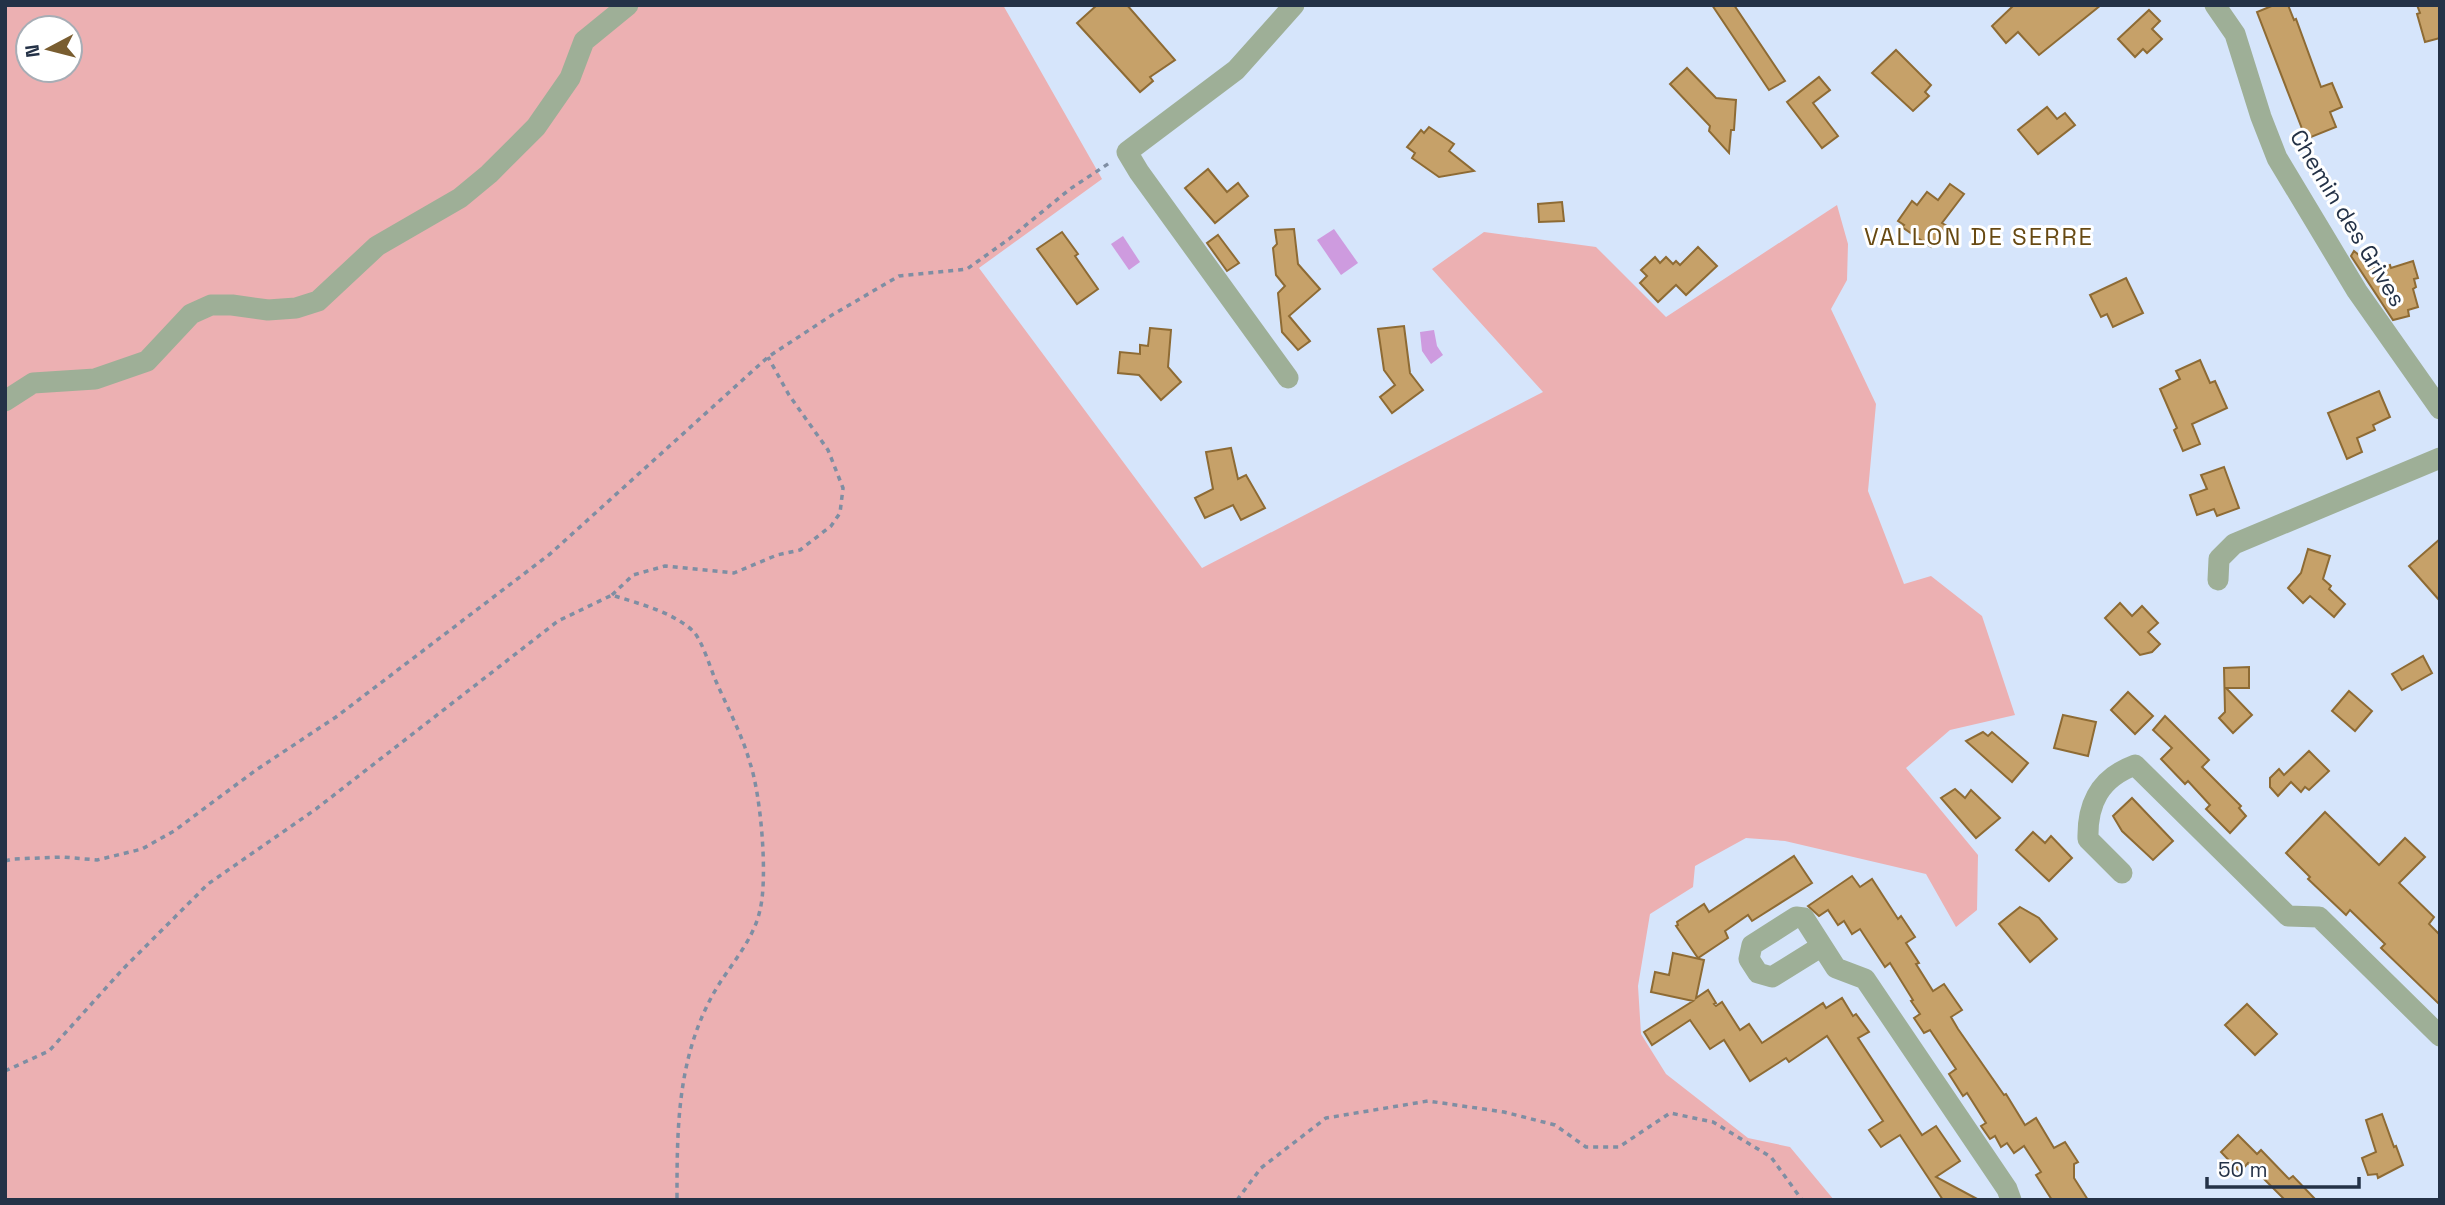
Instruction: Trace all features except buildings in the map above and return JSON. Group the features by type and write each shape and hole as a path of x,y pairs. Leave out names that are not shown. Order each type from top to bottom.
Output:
{"street":[{"path":"5,401 33,383 95,379 146,362 191,314 211,305 268,310 296,308 318,301 377,246 460,198 489,174 536,127 570,78 584,41 628,5"},
{"path":"1288,377 1127,152 1236,70 1294,5"},
{"name":"Chemin des Grives","path":"2215,5 2235,34 2277,158 2357,291 2440,409"},
{"path":"2218,580 2219,559 2234,544 2440,458"},
{"path":"2122,873 2088,839 2088,822 2094,796 2118,772 2135,765 2288,916 2319,917 2440,1036"},
{"path":"1822,946 1836,968 1865,979 2007,1189 2011,1200"}],"path":[{"path":"5,862 13,859 63,857 97,860 142,849 174,831 256,770 336,717 550,554 768,357 899,276 967,269 1070,189 1127,152"},
{"path":"5,1071 49,1051 123,969 208,884 316,809 558,621 612,595 633,575 665,566 734,573 777,555 800,550 831,526 840,513 843,488 828,450 789,395 768,357"},
{"path":"612,595 676,618 696,634 751,764 763,850 761,910 751,936 710,999 699,1025 684,1079 676,1133 677,1200"},
{"path":"1237,1200 1261,1168 1326,1118 1428,1101 1504,1112 1555,1125 1586,1147 1619,1147 1670,1113 1713,1122 1771,1157 1802,1200"}],"shaded area":[{"path":"5,5 1003,5 1102,179 979,268 1202,568 1543,392 1432,269 1484,232 1596,247 1666,317 1837,205 1848,244 1847,280 1831,309 1876,404 1868,491 1904,584 1931,576 1982,616 2015,715 1950,730 1906,768 1978,855 1977,910 1956,927 1926,874 1785,841 1746,838 1695,866 1693,887 1650,914 1638,986 1641,1034 1666,1074 1748,1138 1790,1147 1834,1200 5,1200"},
{"path":"1334,229 1358,263 1341,275 1317,240"},
{"path":"1123,236 1140,262 1129,270 1111,244"},
{"path":"1434,330 1437,346 1443,355 1431,364 1422,351 1420,332"}],"district":[{"name":"VALLON DE SERRE","path":"1979,237"}]}
